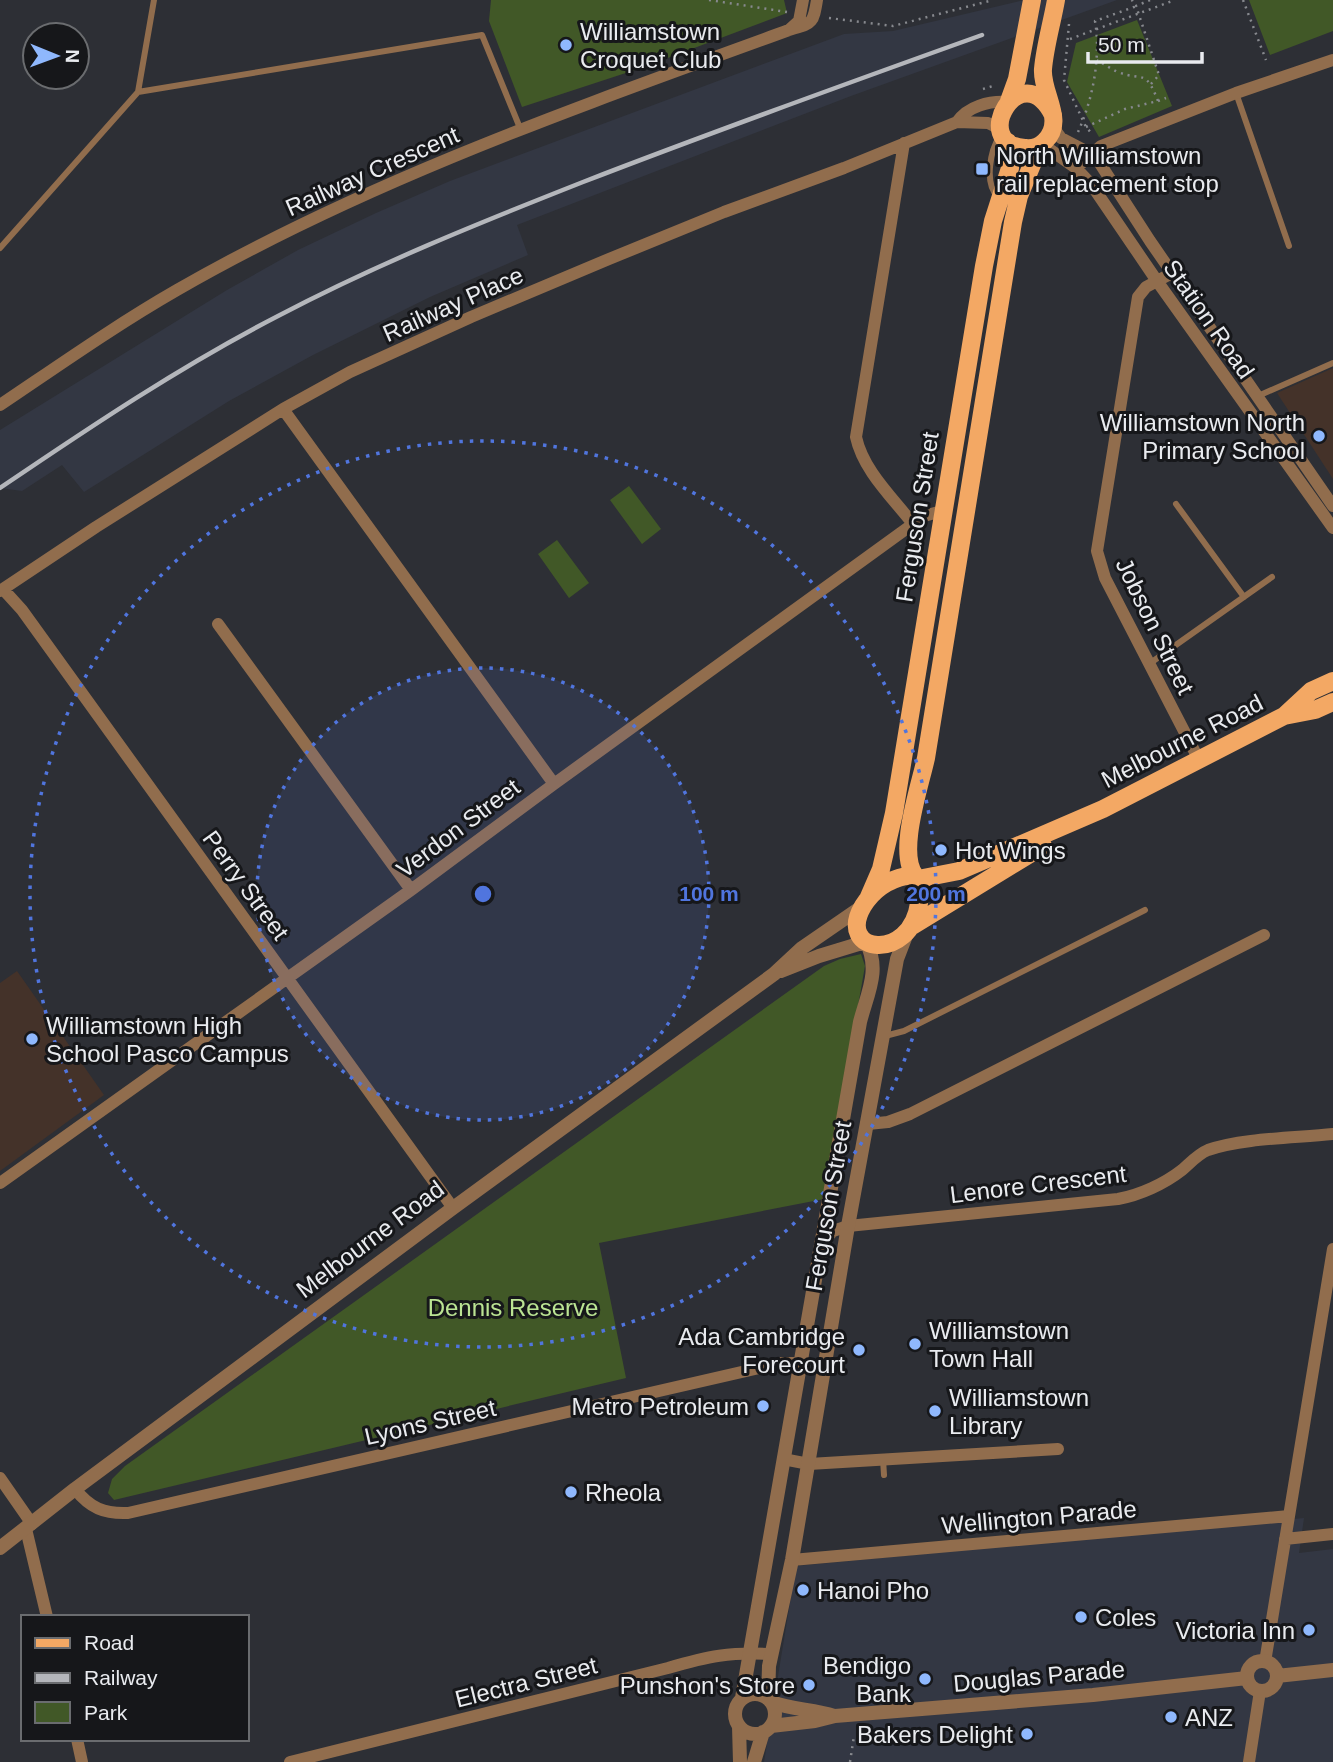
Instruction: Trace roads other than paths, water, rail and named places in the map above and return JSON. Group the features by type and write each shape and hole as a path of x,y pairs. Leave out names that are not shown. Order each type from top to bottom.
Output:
{"main road":[{"path":"1032,0 1017,79 1000,116 1004,134 1024,148 1041,144 1047,139 1053,121 1044,87 1043,71 1056,0"},
{"path":"1008,101 1018,96 1033,95 1043,100 1053,121"},
{"name":"Ferguson Street","path":"866,903 881,869 894,813 986,255 999,198 1010,167 1004,134"},
{"name":"Ferguson Street","path":"917,878 909,863 908,840 926,758 1013,222 1019,196 1041,144"},
{"path":"943,510 966,514"},
{"name":"Melbourne Road","path":"917,878 959,871 1103,809 1284,716 1311,691 1333,681"},
{"name":"Melbourne Road","path":"1284,716 1314,710 1333,702"},
{"name":"Melbourne Road","path":"910,929 1103,809"},
{"path":"906,876 917,878 920,898 917,915 910,929 900,939 877,945 866,942 859,936 856,927 866,903 887,882 906,876"}],"street":[{"path":"789,30 801,14 803,0"},
{"name":"Railway Crescent","path":"0,405 177,290 269,241 380,188 520,128 809,24 814,16 817,0"},
{"path":"1076,168 1096,150 1236,93 1333,60"},
{"name":"Railway Place","path":"957,122 962,114 981,105 1008,101"},
{"name":"Station Road","path":"1053,121 1061,138 1072,144 1096,150 1102,167 1172,273 1333,506"},
{"name":"Railway Place","path":"1,590 283,409 350,372 471,317 724,212 844,168 957,122 988,123 1004,134"},
{"path":"904,143 856,437 865,463 913,524"},
{"name":"Station Road","path":"1041,144 1076,168 1102,198 1157,281 1333,528"},
{"name":"Jobson Street","path":"1172,273 1142,291 1136,304 1097,551 1105,578 1199,760"},
{"path":"1245,406 1258,396"},
{"path":"283,409 554,783"},
{"name":"Verdon Street","path":"0,1183 411,890 554,783 913,524 931,512 943,510"},
{"name":"Perry Street","path":"1,590 22,610 453,1208"},
{"path":"218,624 411,890"},
{"name":"Melbourne Road","path":"0,1548 75,1489 774,974 802,948 866,903"},
{"name":"Ferguson Street","path":"770,1700 772,1654 792,1560 848,1226 897,959 910,929"},
{"path":"868,1124 888,1122 910,1114 1264,935"},
{"name":"Melbourne Road","path":"774,974 819,956 866,942"},
{"name":"Ferguson Street","path":"742,1698 860,1022 874,974 872,955 866,942"},
{"name":"Lenore Crescent","path":"823,1242 833,1231 848,1226 1118,1199 1138,1194 1163,1182 1211,1149 1333,1134"},
{"path":"1265,1662 1333,1249"},
{"path":"1319,1336 1333,1335"},
{"name":"Lyons Street","path":"75,1489 86,1502 100,1510 111,1514 128,1513 767,1366 802,1363"},
{"path":"783,1459 809,1464 1058,1448"},
{"path":"0,1478 29,1526 47,1615"},
{"name":"Wellington Parade","path":"792,1560 1289,1516"},
{"path":"1286,1539 1333,1534"},
{"name":"Electra Street","path":"290,1762 705,1657 772,1654"},
{"path":"1265,1662 1274,1668 1277,1676 1271,1688 1261,1691 1251,1686 1247,1678 1249,1668 1265,1662"},
{"path":"1277,1676 1333,1670"},
{"name":"Douglas Parade","path":"767,1729 835,1716 1093,1695 1247,1678"},
{"path":"1249,1762 1261,1691"},
{"path":"740,1762 739,1726 735,1712 742,1698 755,1693 770,1700 775,1714 754,1762"},
{"name":"Douglas Parade","path":"770,1700 792,1709 814,1710 835,1716"},
{"path":"739,1726 747,1732 767,1729"},
{"path":"77,1741 82,1761"}],"lane":[{"path":"0,248 138,92 154,0"},
{"path":"138,92 482,35 520,128"},
{"path":"1236,93 1289,246"},
{"path":"1258,396 1333,363"},
{"path":"1176,504 1244,597"},
{"path":"1149,664 1272,577"},
{"path":"883,1036 904,1031 1145,910"},
{"path":"883,1460 884,1475"}],"railway":[{"path":"0,488 206,355 353,279 583,182 982,35"}],"place":[{"name":"Williamstown Croquet Club","path":"566,45"},
{"name":"North Williamstown rail replacement stop","path":"982,169"},
{"name":"Williamstown North Primary School","path":"1319,436"},
{"name":"Hot Wings","path":"941,850"},
{"name":"Williamstown High School Pasco Campus","path":"32,1039"},
{"name":"Williamstown Town Hall","path":"915,1344"},
{"name":"Ada Cambridge Forecourt","path":"859,1350"},
{"name":"Metro Petroleum","path":"763,1406"},
{"name":"Williamstown Library","path":"935,1411"},
{"name":"Rheola","path":"571,1492"},
{"name":"Hanoi Pho","path":"803,1590"},
{"name":"Coles","path":"1081,1617"},
{"name":"Victoria Inn","path":"1309,1630"},
{"name":"Bendigo Bank","path":"925,1679"},
{"name":"Punshon's Store","path":"809,1685"},
{"name":"ANZ","path":"1171,1717"},
{"name":"Bakers Delight","path":"1027,1734"}],"park label":[{"name":"Dennis Reserve","path":"513,1307"}]}
